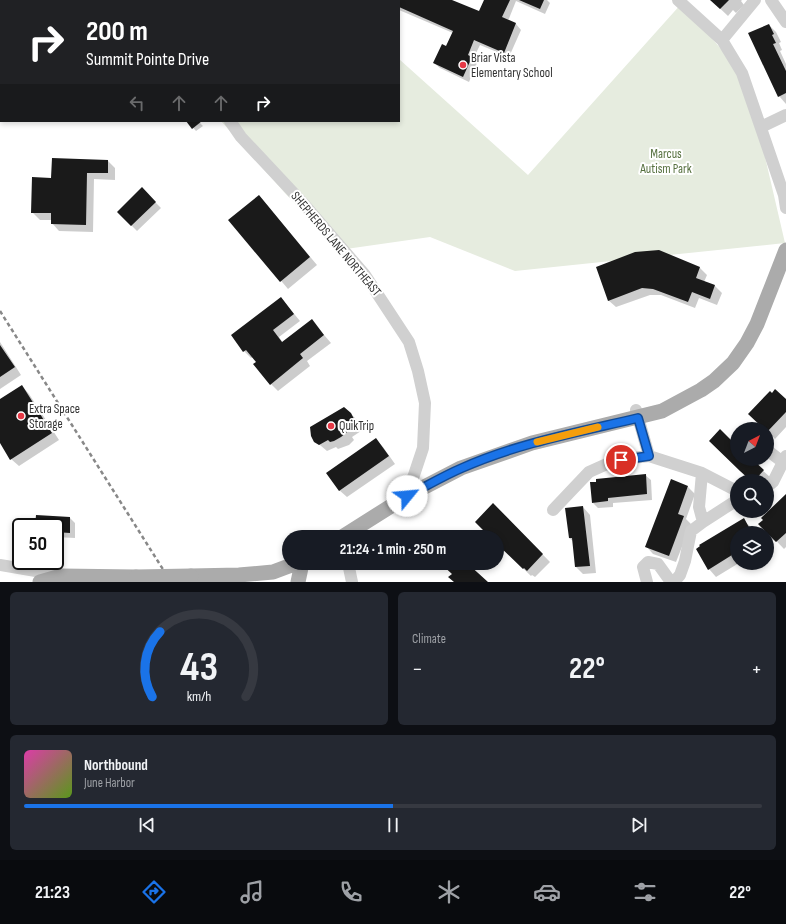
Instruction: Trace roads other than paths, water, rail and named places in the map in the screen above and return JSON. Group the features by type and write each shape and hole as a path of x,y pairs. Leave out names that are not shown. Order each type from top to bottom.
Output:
{"main road":[{"path":"354,530 407,496 461,468 491,456 637,414 662,411 688,398 714,381 733,363 747,343 786,250"},
{"path":"40,582 61,576 136,577 239,575 273,572 282,569"},
{"path":"298,582 301,570"}],"street":[{"path":"679,0 722,40 742,73 784,195 786,208"},
{"path":"722,40 754,0"},
{"path":"771,0 786,22"},
{"path":"761,127 786,115"},
{"name":"SHEPHERDS LANE NORTHEAST","path":"231,122 241,137 302,202 365,275 409,342 418,371 425,403 423,448 407,496"},
{"path":"637,414 649,456"},
{"path":"774,455 780,460 786,458"},
{"path":"553,510 589,472 609,463 632,458 649,456 702,473 730,487"},
{"path":"774,480 786,458"},
{"path":"702,473 699,507 703,522"},
{"path":"674,582 680,575 685,561 691,531 730,505"},
{"path":"648,582 643,568 648,562 658,564 671,582"},
{"path":"0,565 61,576"},
{"path":"349,570 352,582"}],"railway":[{"path":"0,311 171,582"}],"place":[{"name":"Briar Vista Elementary School","path":"463,65"},
{"name":"Extra Space Storage","path":"21,416"},
{"name":"QuikTrip","path":"331,426"}],"park label":[{"name":"Marcus Autism Park","path":"666,162"}]}
